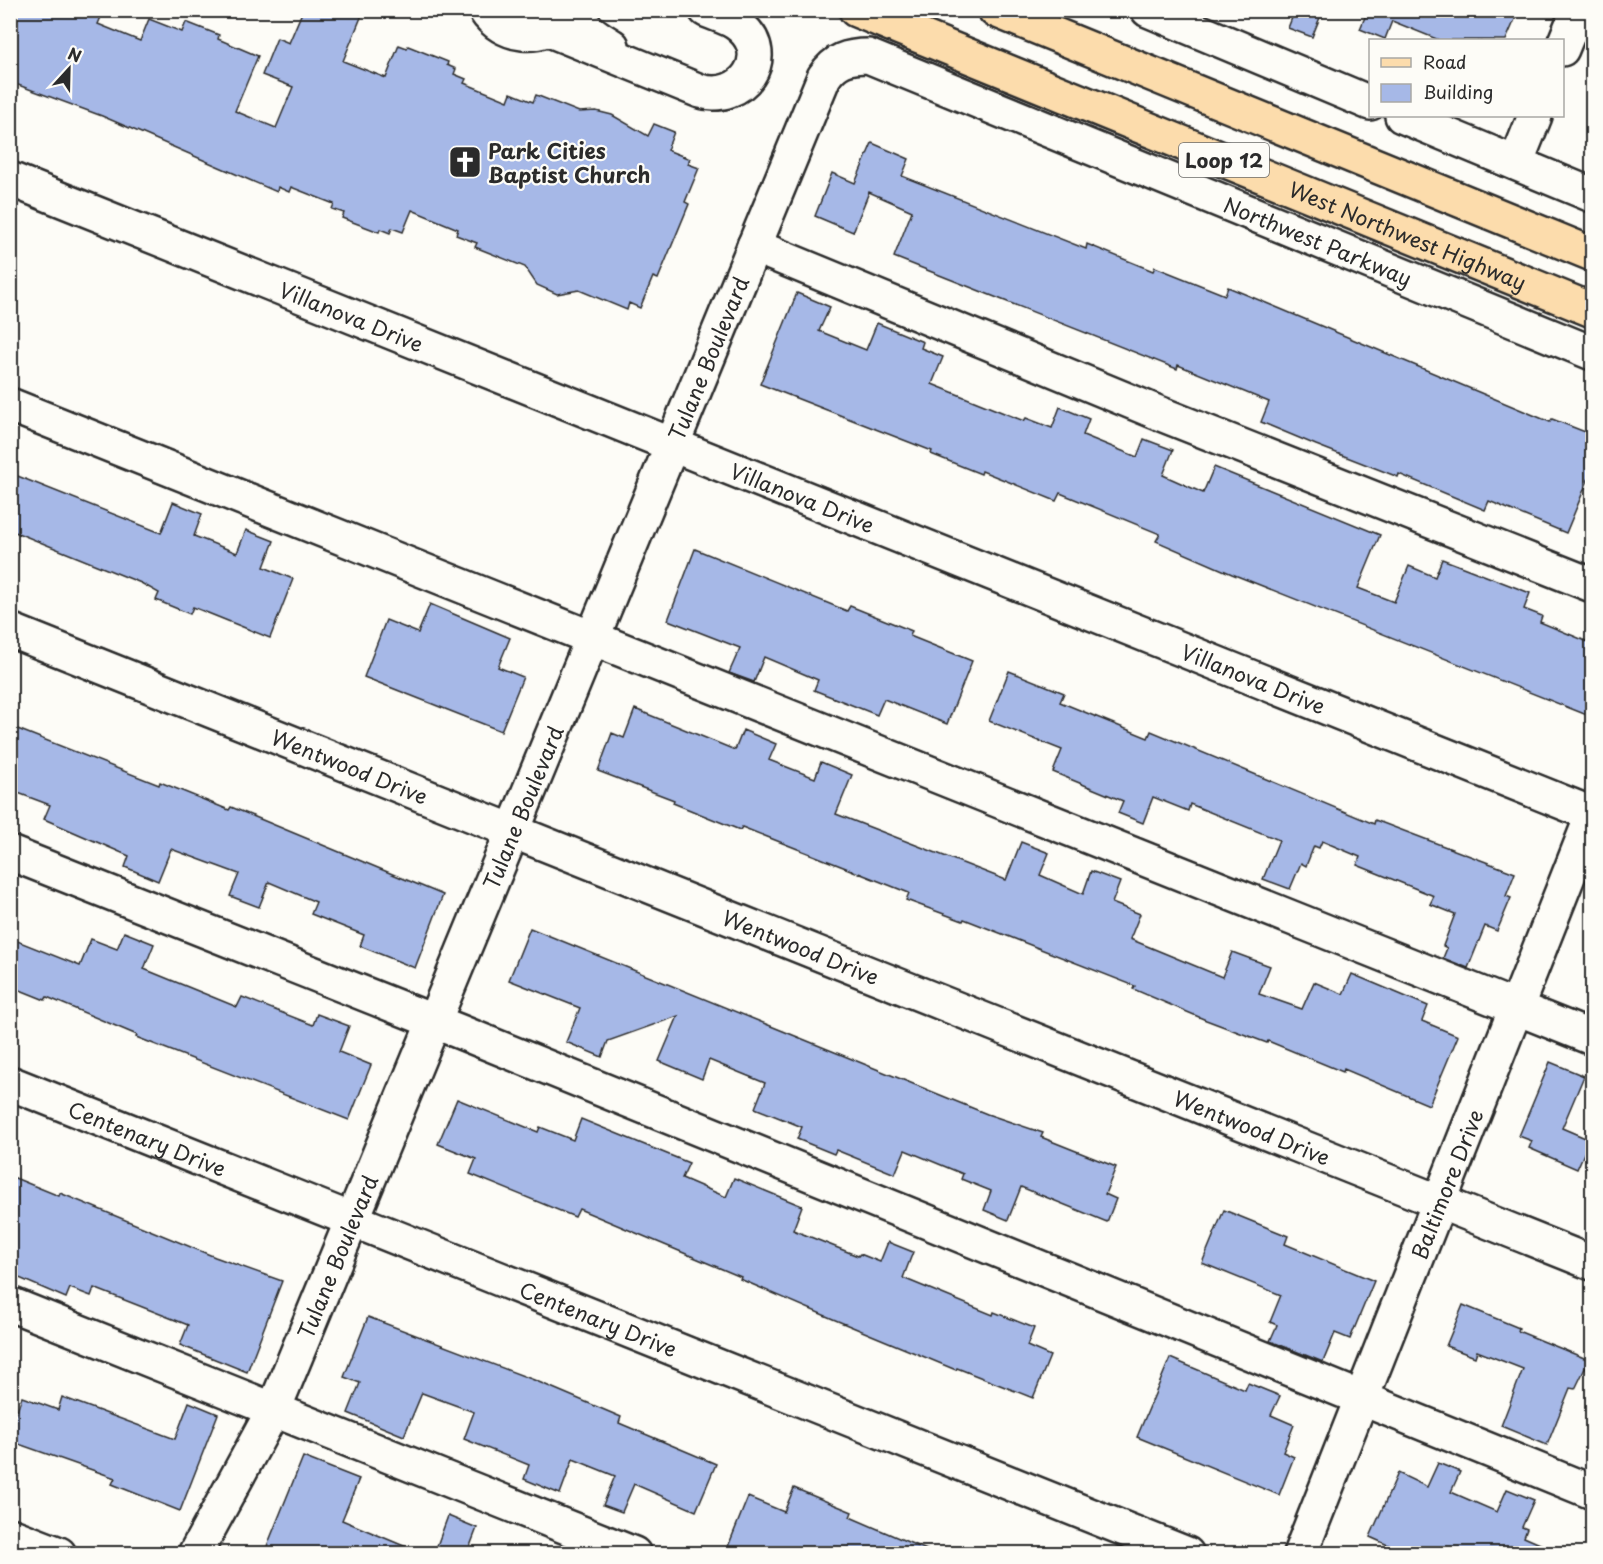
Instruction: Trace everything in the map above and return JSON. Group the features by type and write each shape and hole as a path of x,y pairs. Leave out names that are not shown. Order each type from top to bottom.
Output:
{"main road":[{"name":"West Northwest Highway","path":"856,10 1593,310"},
{"name":"Loop 12","path":"995,10 1593,254"}],"street":[{"path":"485,10 501,27 516,33 532,34 557,20 665,77 712,94 725,93 746,81 754,58 753,46 748,34 740,25 706,10"},
{"path":"577,10 577,16 592,34 665,77"},
{"path":"1148,10 1369,101"},
{"path":"1564,46 1578,10"},
{"name":"Northwest Parkway","path":"842,59 868,56 1593,353"},
{"name":"Tulane Boulevard","path":"195,1554 273,1409 824,77 842,59"},
{"path":"1404,117 1593,195"},
{"path":"1516,163 1535,117"},
{"name":"Villanova Drive","path":"10,179 1593,815"},
{"path":"754,246 1161,414 1593,585"},
{"path":"10,405 1593,1038"},
{"name":"Wentwood Drive","path":"10,630 1593,1263"},
{"name":"Baltimore Drive","path":"1300,1554 1364,1400 1593,815"},
{"path":"10,853 1593,1492"},
{"name":"Centenary Drive","path":"10,1083 1186,1554"},
{"path":"10,1304 634,1554"},
{"path":"10,1535 59,1554"}],"building":[{"name":"Park Cities Baptist Church","path":"10,10 104,10 98,24 140,41 149,19 182,32 186,22 219,35 218,39 258,56 235,111 276,128 293,87 262,75 277,38 289,43 303,10 364,10 343,61 386,78 399,45 407,48 408,46 448,62 447,65 456,69 454,74 466,79 464,83 508,101 511,93 533,102 536,95 579,112 596,111 612,115 648,136 654,124 674,132 667,150 690,159 688,164 699,168 685,202 689,204 658,279 653,277 640,308 629,303 627,310 579,290 557,294 537,285 525,267 475,247 477,243 456,235 458,229 412,210 403,232 392,228 390,233 380,229 379,232 342,218 344,213 332,209 334,204 291,187 289,192 278,187 277,192 102,116 10,82"},
{"path":"1295,10 1323,10 1312,37 1288,28"},
{"path":"1368,10 1519,10 1506,39 1437,39 1392,21 1385,39 1360,29"},
{"path":"872,143 909,159 902,176 1086,249 1087,244 1153,271 1155,267 1225,295 1228,287 1550,422 1552,419 1593,435 1593,468 1566,533 1489,501 1485,510 1399,474 1398,477 1316,445 1261,422 1269,402 1178,365 1177,369 894,257 912,211 869,192 853,232 815,216 832,173 855,183"},
{"path":"797,293 830,307 819,331 866,350 877,323 923,342 921,348 943,357 932,384 1024,421 1026,418 1052,428 1060,407 1089,419 1083,435 1137,457 1144,439 1173,450 1163,475 1203,493 1214,467 1380,535 1358,588 1394,602 1409,566 1435,577 1442,559 1530,593 1524,609 1542,616 1540,622 1593,644 1593,703 1587,715 1232,574 1156,541 1160,534 1060,493 1056,501 982,471 981,474 931,454 932,451 760,384"},
{"path":"10,473 161,533 173,502 202,514 194,536 237,553 246,530 274,541 264,567 293,579 270,638 193,607 190,614 156,600 159,593 141,583 10,530"},
{"path":"695,549 847,611 850,606 912,631 910,636 972,661 947,724 884,699 877,715 814,690 818,680 764,657 754,682 729,673 740,648 668,620"},
{"path":"430,604 510,638 498,667 523,677 501,731 364,677 386,620 418,633"},
{"path":"1009,671 1064,693 1060,702 1148,738 1151,731 1374,824 1375,820 1515,873 1506,896 1511,898 1497,931 1485,926 1468,968 1443,958 1447,948 1443,946 1455,914 1430,904 1434,896 1357,865 1360,857 1322,841 1319,848 1314,846 1306,866 1301,863 1290,889 1263,879 1279,840 1190,804 1188,811 1153,797 1143,823 1118,813 1123,801 1053,772 1062,750 989,721"},
{"path":"635,709 735,750 743,730 776,744 769,760 815,778 821,762 852,775 836,814 1006,880 1021,842 1049,853 1040,875 1083,894 1091,871 1120,882 1112,903 1140,914 1130,939 1222,977 1232,952 1270,966 1259,994 1302,1009 1314,982 1343,994 1352,974 1428,1006 1422,1021 1458,1036 1429,1105 1344,1069 1343,1072 1268,1041 1267,1043 1206,1020 1133,989 1135,986 964,919 963,921 906,900 909,893 742,827 740,830 673,803 674,800 598,771 612,733 624,738"},
{"path":"10,726 159,785 160,782 229,810 231,807 443,895 415,968 360,946 364,935 311,914 316,902 269,882 259,907 230,896 239,874 171,849 158,881 125,867 129,856 44,819 50,805 10,790"},
{"path":"530,928 987,1114 1043,1133 1041,1137 1116,1167 1105,1194 1116,1199 1107,1222 1021,1187 1008,1220 984,1210 991,1191 961,1179 963,1174 905,1150 895,1174 836,1150 834,1154 797,1139 802,1127 755,1108 765,1083 709,1060 702,1079 659,1061 678,1016 608,1041 602,1057 566,1042 580,1008 509,980"},
{"path":"124,932 154,944 144,969 237,1007 242,997 313,1025 317,1014 349,1026 339,1052 371,1065 349,1120 136,1037 137,1035 47,997 45,1000 10,986 10,938 80,966 91,939 117,949"},
{"path":"1550,1062 1584,1076 1562,1128 1590,1140 1577,1169 1529,1148 1532,1141 1519,1136"},
{"path":"457,1099 538,1132 540,1127 573,1140 581,1119 689,1163 682,1178 726,1197 734,1178 802,1206 793,1230 858,1256 860,1254 880,1262 888,1242 913,1252 903,1278 993,1315 994,1312 1034,1328 1027,1346 1050,1356 1033,1398 957,1368 956,1370 833,1319 740,1279 741,1277 579,1209 575,1217 470,1174 476,1159 438,1144"},
{"path":"10,1176 59,1196 60,1193 215,1257 282,1281 247,1372 180,1345 188,1325 94,1288 91,1296 70,1288 66,1298 10,1274"},
{"path":"1224,1210 1288,1236 1285,1244 1374,1281 1350,1339 1335,1333 1323,1362 1270,1341 1277,1325 1270,1322 1281,1295 1202,1263"},
{"path":"1463,1305 1519,1328 1518,1331 1589,1360 1575,1389 1570,1388 1547,1445 1501,1426 1523,1369 1477,1351 1475,1357 1446,1346"},
{"path":"368,1317 534,1380 621,1417 619,1423 716,1464 696,1511 634,1484 622,1512 603,1505 615,1476 573,1459 560,1494 524,1479 529,1465 464,1439 474,1412 422,1393 404,1436 348,1413 360,1383 344,1377"},
{"path":"1170,1358 1245,1390 1248,1383 1280,1396 1271,1415 1294,1425 1283,1452 1294,1457 1279,1495 1137,1437"},
{"path":"22,1397 58,1410 62,1397 175,1439 189,1402 218,1414 180,1511 112,1484 115,1478 10,1441 10,1430"},
{"path":"303,1457 359,1479 342,1520 423,1554 287,1554 267,1546"},
{"path":"1438,1463 1460,1472 1451,1492 1497,1512 1507,1489 1534,1500 1522,1527 1527,1529 1524,1537 1563,1554 1408,1554 1370,1537 1398,1473 1427,1487"},
{"path":"794,1488 852,1512 850,1517 936,1554 725,1554 748,1497 784,1512"},
{"path":"448,1516 477,1528 467,1554 434,1554"}],"place":[{"name":"Park Cities Baptist Church","path":"465,162"}]}
